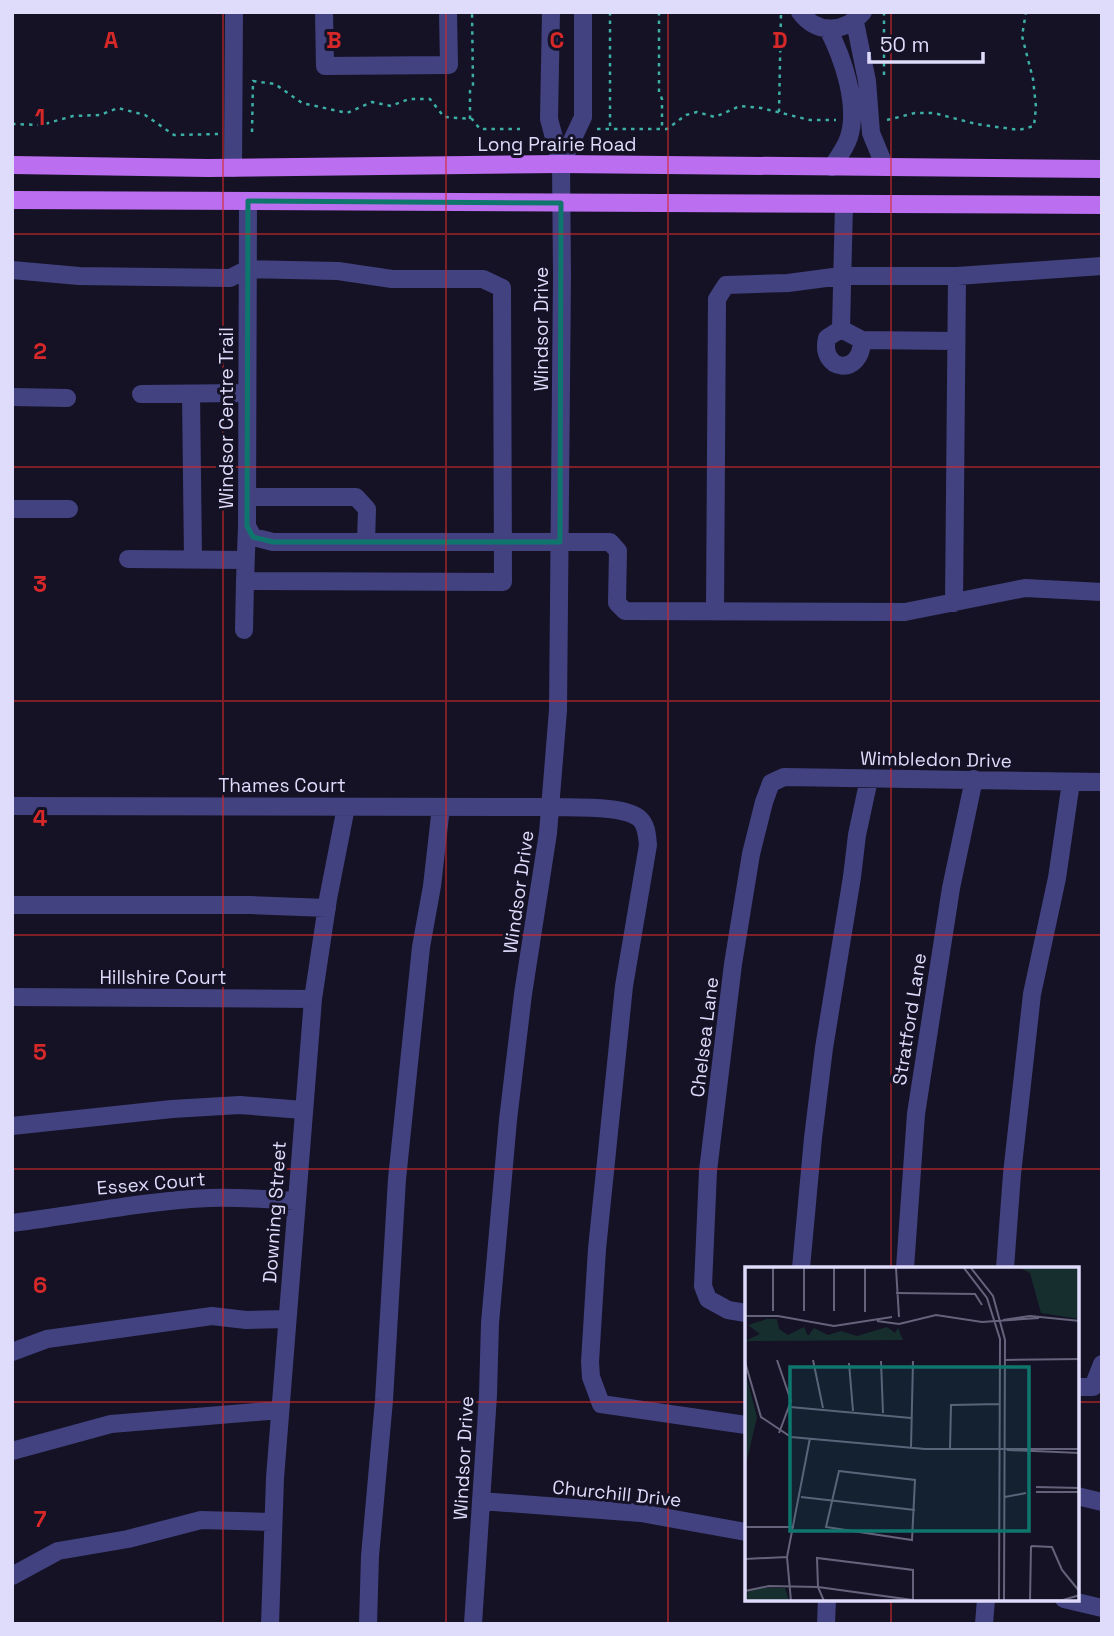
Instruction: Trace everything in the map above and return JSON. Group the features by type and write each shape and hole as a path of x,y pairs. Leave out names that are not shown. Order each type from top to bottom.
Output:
{"main road":[{"name":"Long Prairie Road","path":"12,165 233,168 561,164 1102,169"},
{"path":"12,200 1102,205"}],"street":[{"path":"233,168 234,12"},
{"path":"324,12 325,66 449,65 448,12"},
{"path":"551,12 550,119 561,164"},
{"path":"561,164 583,117 583,12"},
{"path":"800,12 809,22 828,29 838,29 859,17 871,133 886,167"},
{"path":"828,29 840,51 849,83 851,114 849,137 832,167"},
{"name":"Windsor Drive","path":"473,1624 490,1323 508,1120 523,994 551,807 558,710 561,164"},
{"name":"Windsor Centre Trail","path":"248,201 247,526 253,537 273,542 610,542 618,551 617,603 625,611 905,612 1025,588 1102,592"},
{"path":"841,329 844,204"},
{"path":"715,610 717,299 726,285 788,283 841,276 957,276 1102,265"},
{"path":"12,270 79,276 230,278 248,269 338,271 392,279 483,279 502,288 503,582 244,581"},
{"path":"954,603 957,276"},
{"path":"841,329 862,340 956,341"},
{"path":"841,329 827,338 824,348 828,358 835,364 845,366 856,362 862,353 862,340"},
{"path":"141,394 247,393"},
{"path":"191,394 193,559"},
{"path":"12,397 67,398"},
{"path":"247,497 356,497 367,509 366,542"},
{"path":"12,509 69,509"},
{"path":"244,630 247,526"},
{"path":"128,559 244,560"},
{"name":"Wimbledon Drive","path":"771,783 784,777 1102,782"},
{"path":"801,1267 824,1048 857,835 869,779"},
{"name":"Stratford Lane","path":"905,1267 916,1114 951,888 974,779"},
{"path":"1005,1267 1012,1174 1032,994 1057,878 1071,782"},
{"name":"Chelsea Lane","path":"745,1313 728,1310 708,1299 703,1286 708,1171 733,964 751,853 771,783"},
{"name":"Thames Court","path":"12,806 551,807 631,813 642,820 648,845 624,986 615,1063 597,1249 591,1377 601,1404 745,1425"},
{"name":"Downing Street","path":"270,1624 280,1410 313,999 346,807"},
{"path":"368,1624 370,1556 384,1400 397,1179 421,947 432,886 441,807"},
{"path":"12,905 250,905 327,908"},
{"name":"Hillshire Court","path":"12,997 313,999"},
{"path":"12,1126 172,1109 240,1105 303,1110"},
{"name":"Essex Court","path":"12,1223 102,1209 210,1198 295,1201"},
{"path":"12,1352 47,1339 187,1319 212,1316 246,1320 287,1319"},
{"path":"1085,1387 1102,1364"},
{"path":"12,1451 111,1424 280,1410"},
{"path":"1079,1496 1102,1502"},
{"name":"Churchill Drive","path":"481,1501 641,1513 745,1532"},
{"path":"12,1576 58,1552 128,1539 201,1520 273,1522"},
{"path":"826,1624 827,1601"},
{"path":"984,1624 986,1601"},
{"path":"1069,1601 1096,1613"}],"path":[{"path":"470,119 470,91 473,86 472,12"},
{"path":"610,12 610,129"},
{"path":"659,12 662,129"},
{"path":"779,113 781,12"},
{"path":"884,12 884,80"},
{"path":"884,120 894,120 915,113 933,113 976,124 1019,130 1034,126 1036,107 1033,79 1022,36 1026,12"},
{"name":"Long Prairie Road","path":"252,132 253,81 275,84 302,103 326,110 347,113 372,102 391,106 409,99 430,99 444,117 470,119 480,129 520,129"},
{"name":"Long Prairie Road","path":"594,129 667,129 686,115 696,112 715,117 740,106 810,120 843,120"},
{"path":"12,124 41,125 73,116 100,115 118,108 145,115 174,135 221,134"}],"highlighted area":[{"path":"248,201 561,203 560,542 273,542 253,537 247,526"}]}
